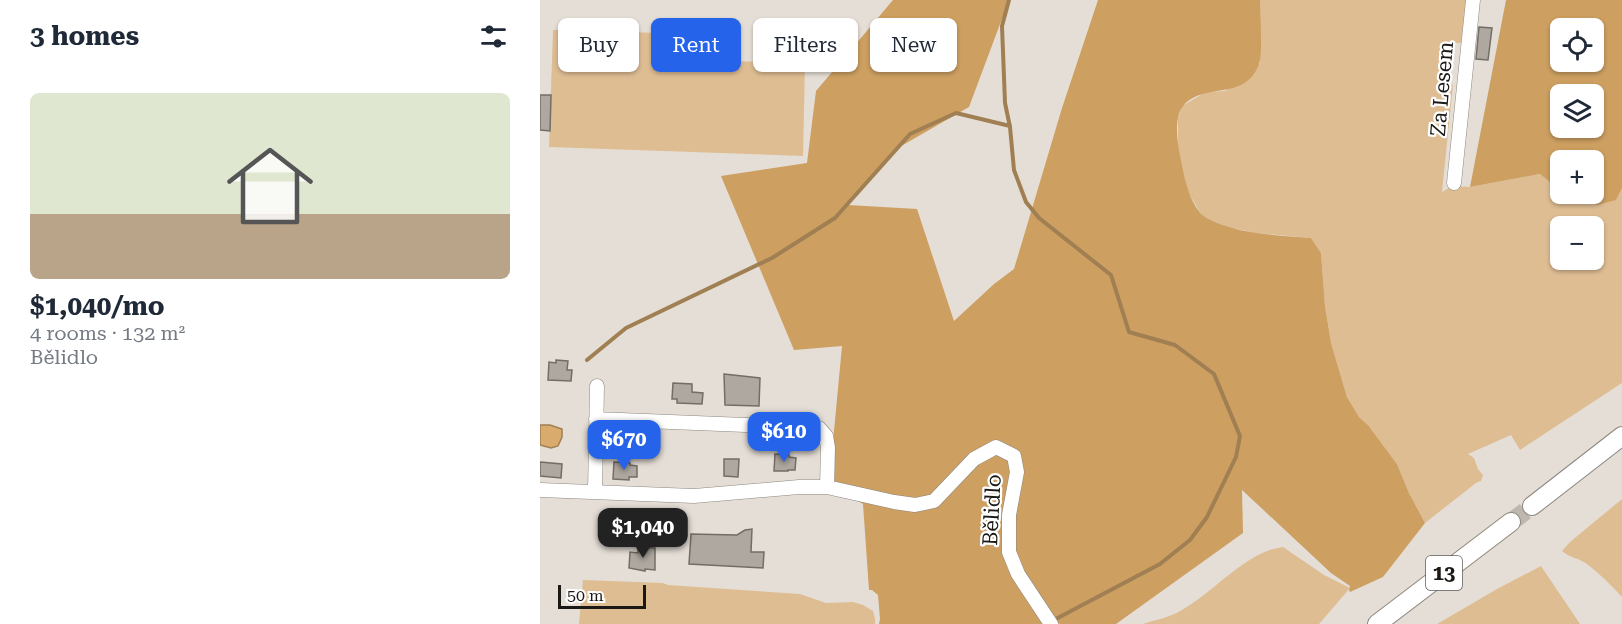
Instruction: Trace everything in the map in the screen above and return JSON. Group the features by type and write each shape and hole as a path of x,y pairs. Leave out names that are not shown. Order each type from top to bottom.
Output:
{"main road":[{"path":"1532,506 1622,436"},
{"name":"13","path":"1377,624 1511,522"}],"street":[{"name":"Za Lesem","path":"1454,183 1473,0"},
{"path":"595,492 597,386"},
{"path":"596,419 819,428 826,436 828,448 827,488"},
{"name":"Bělidlo","path":"540,490 694,496 799,487 827,488 915,505 934,501 974,459 996,447 1014,456 1017,472 1009,516 1009,552 1018,574 1051,624"}],"shaded area":[{"path":"893,0 1009,0 969,107 896,149 848,205 917,209 954,321 1014,269 1062,108 1098,0 1260,0 1260,59 1253,76 1235,87 1202,94 1192,99 1180,111 1177,136 1183,170 1192,200 1205,217 1224,226 1248,232 1311,238 1321,253 1325,306 1331,343 1347,397 1359,417 1368,425 1397,464 1425,523 1383,577 1350,592 1350,586 1331,573 1242,490 1243,533 1116,624 1060,624 1046,618 1043,624 879,624 878,595 869,590 863,504 829,484 842,346 794,350 721,176 807,163 816,91 832,72 858,72 858,41 870,27 870,72 957,72 957,18 878,18"},
{"path":"1260,0 1466,0 1461,43 1452,43 1447,84 1453,85 1442,192 1452,186 1470,187 1540,174 1550,182 1550,204 1604,204 1604,199 1616,200 1622,188 1622,383 1520,450 1511,435 1468,454 1474,458 1483,475 1481,481 1425,523 1397,464 1368,425 1359,417 1347,397 1331,343 1325,306 1321,253 1311,238 1256,233 1227,227 1202,216 1187,190 1178,148 1178,118 1182,106 1206,92 1225,91 1260,63"},
{"path":"1506,0 1622,0 1622,188 1616,200 1604,203 1604,150 1550,150 1550,182 1540,174 1470,187"},
{"path":"553,30 558,30 558,72 639,72 639,32 651,33 651,72 741,72 741,61 753,62 753,72 805,72 803,156 549,147"},
{"path":"540,425 562,429 562,437 558,446 551,448 540,445"},
{"path":"1622,499 1622,597 1587,564 1562,551"},
{"path":"1283,547 1324,575 1350,588 1319,624 1143,624 1178,612 1194,603 1243,564 1270,550"},
{"path":"1541,566 1580,624 1437,624 1497,589"},
{"path":"583,580 663,583 800,594 826,603 853,602 863,605 873,611 875,624 579,624"}],"building":[{"path":"1479,27 1492,28 1488,60 1476,59"},
{"path":"540,95 551,95 550,131 540,130"},
{"path":"556,360 568,361 567,370 572,370 571,381 548,380 549,362 556,363"},
{"path":"724,374 760,378 759,406 725,405"},
{"path":"673,383 692,384 692,392 703,393 702,404 677,403 677,399 672,399"},
{"path":"775,454 796,458 795,470 774,471"},
{"path":"724,459 739,459 738,477 724,476"},
{"path":"540,462 562,464 561,478 540,476"},
{"path":"614,462 637,466 637,477 629,477 629,480 613,479"},
{"path":"752,529 751,552 764,552 763,568 689,564 691,534 737,535"},
{"path":"638,547 655,548 655,570 629,568 630,552 638,553"}],"waterway":[{"path":"1009,0 1002,26 1005,103 1014,170 1026,202 1039,218 1111,275 1129,332 1175,345 1214,374 1240,436 1236,457 1207,517 1190,540 1160,564 1052,621"},
{"path":"587,360 626,328 772,258 835,218 910,134 956,113 1010,126"}],"tunnel":[{"path":"1511,522 1532,506"}]}
